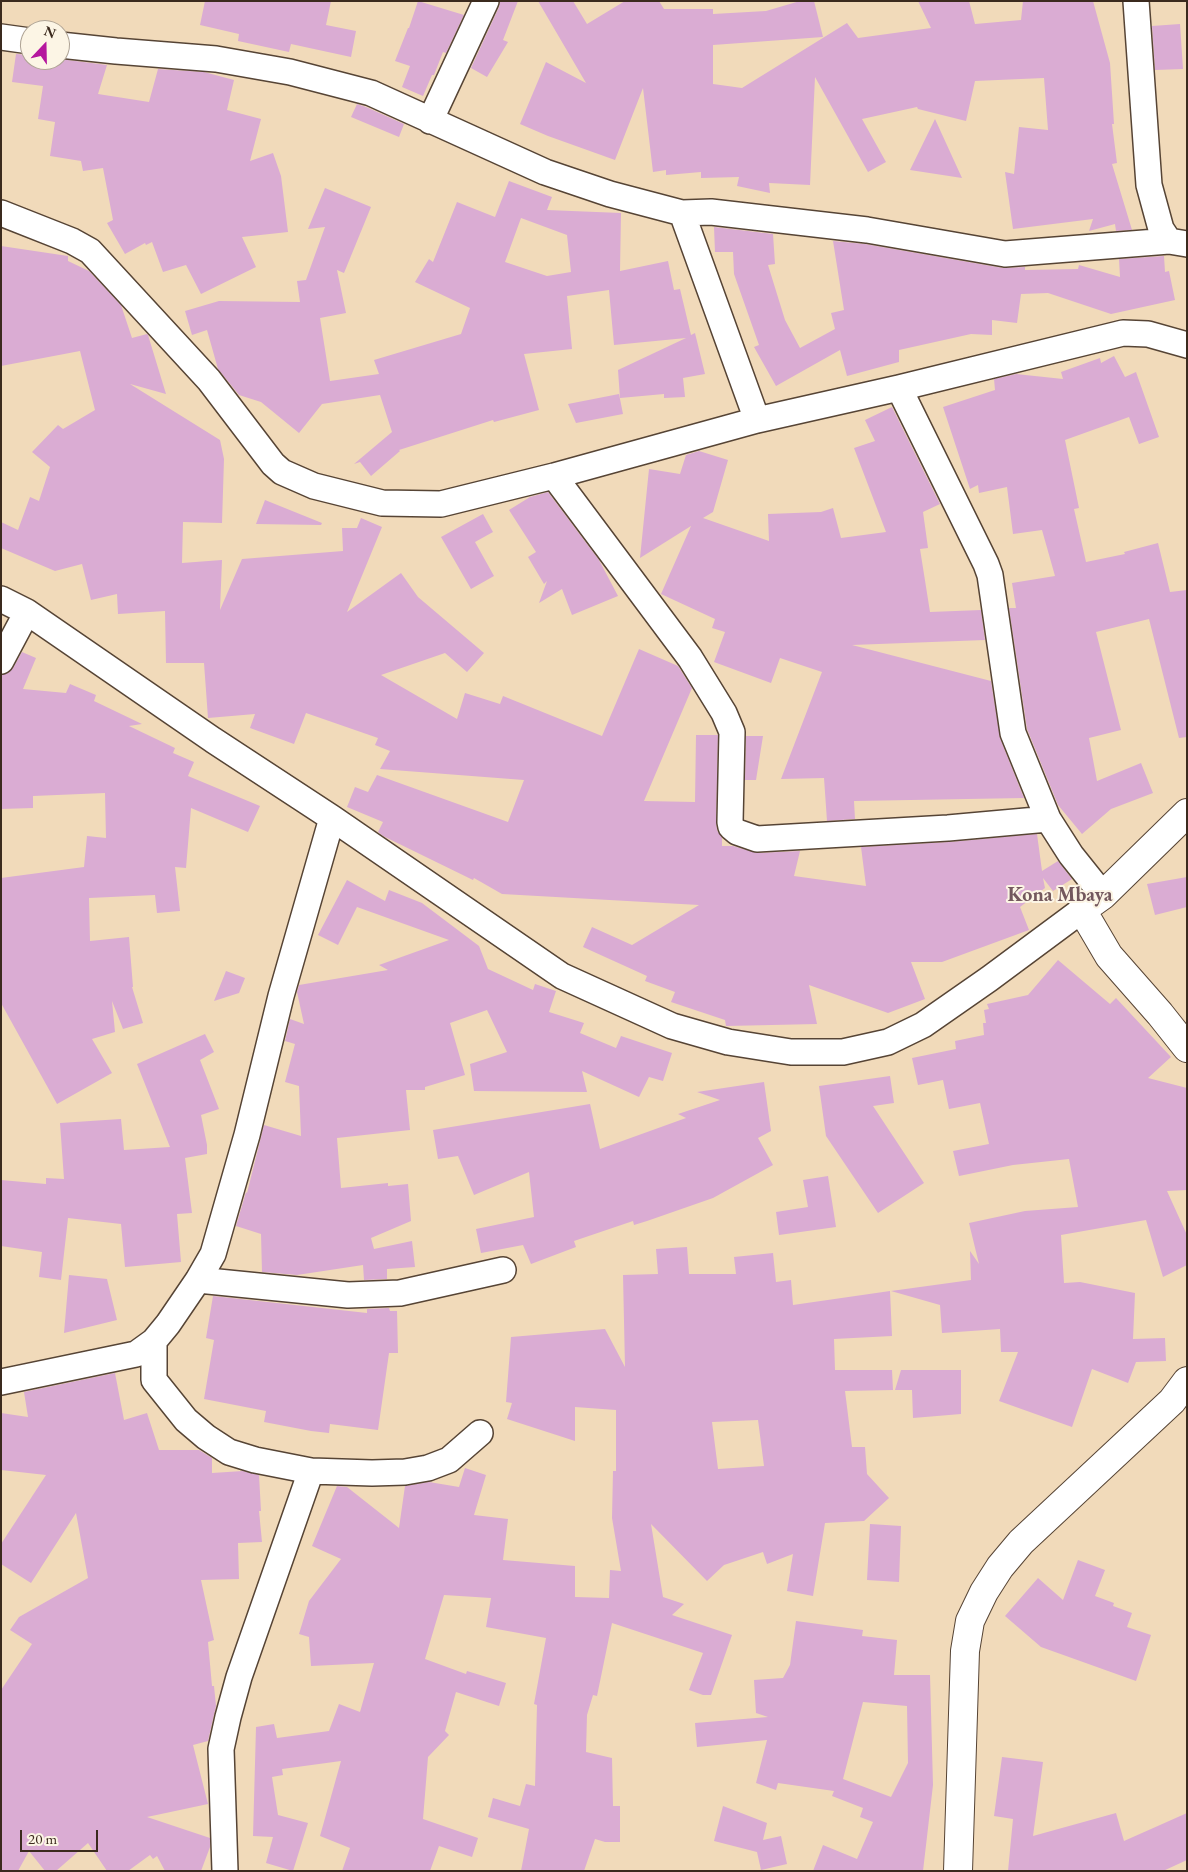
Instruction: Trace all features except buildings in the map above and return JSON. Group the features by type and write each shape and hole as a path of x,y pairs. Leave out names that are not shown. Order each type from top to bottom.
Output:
{"street":[{"path":"430,121 486,1"},
{"path":"1136,1 1149,185 1161,229 1178,242"},
{"path":"1,38 20,40"},
{"path":"70,46 216,59 290,72 371,94 545,172 610,194 682,213 711,212 867,230 1005,254 1178,242"},
{"path":"1,213 72,241 90,251 209,380 268,457 282,472 314,486 382,503 441,504 554,476 757,420 899,388 1123,333 1148,334 1187,345"},
{"path":"682,213 757,420"},
{"path":"899,388 990,575 1013,733 1048,819 1071,855 1093,903 1108,956 1160,1014 1187,1048"},
{"path":"554,476 690,658 724,713 732,732 730,822 731,827 737,832 757,839 948,828 1048,819"},
{"path":"1,599 27,612 562,976 672,1026 728,1042 791,1052 843,1052 888,1042 922,1025 990,979 1093,903 1187,813"},
{"path":"1,661 27,612"},
{"path":"1,1382 136,1354 154,1341 198,1280 213,1254 248,1135 281,996 332,818"},
{"path":"198,1280 348,1295 400,1293 503,1270"},
{"path":"154,1341 154,1380 186,1420 229,1452 255,1460 311,1471 404,1472 428,1468 449,1460 480,1433"},
{"path":"958,1871 965,1651 970,1621 994,1575 1022,1542 1172,1401 1187,1381"},
{"path":"225,1871 221,1749 226,1725 239,1677 311,1471"}],"district":[{"name":"Kona Mbaya","path":"1060,896"}]}
